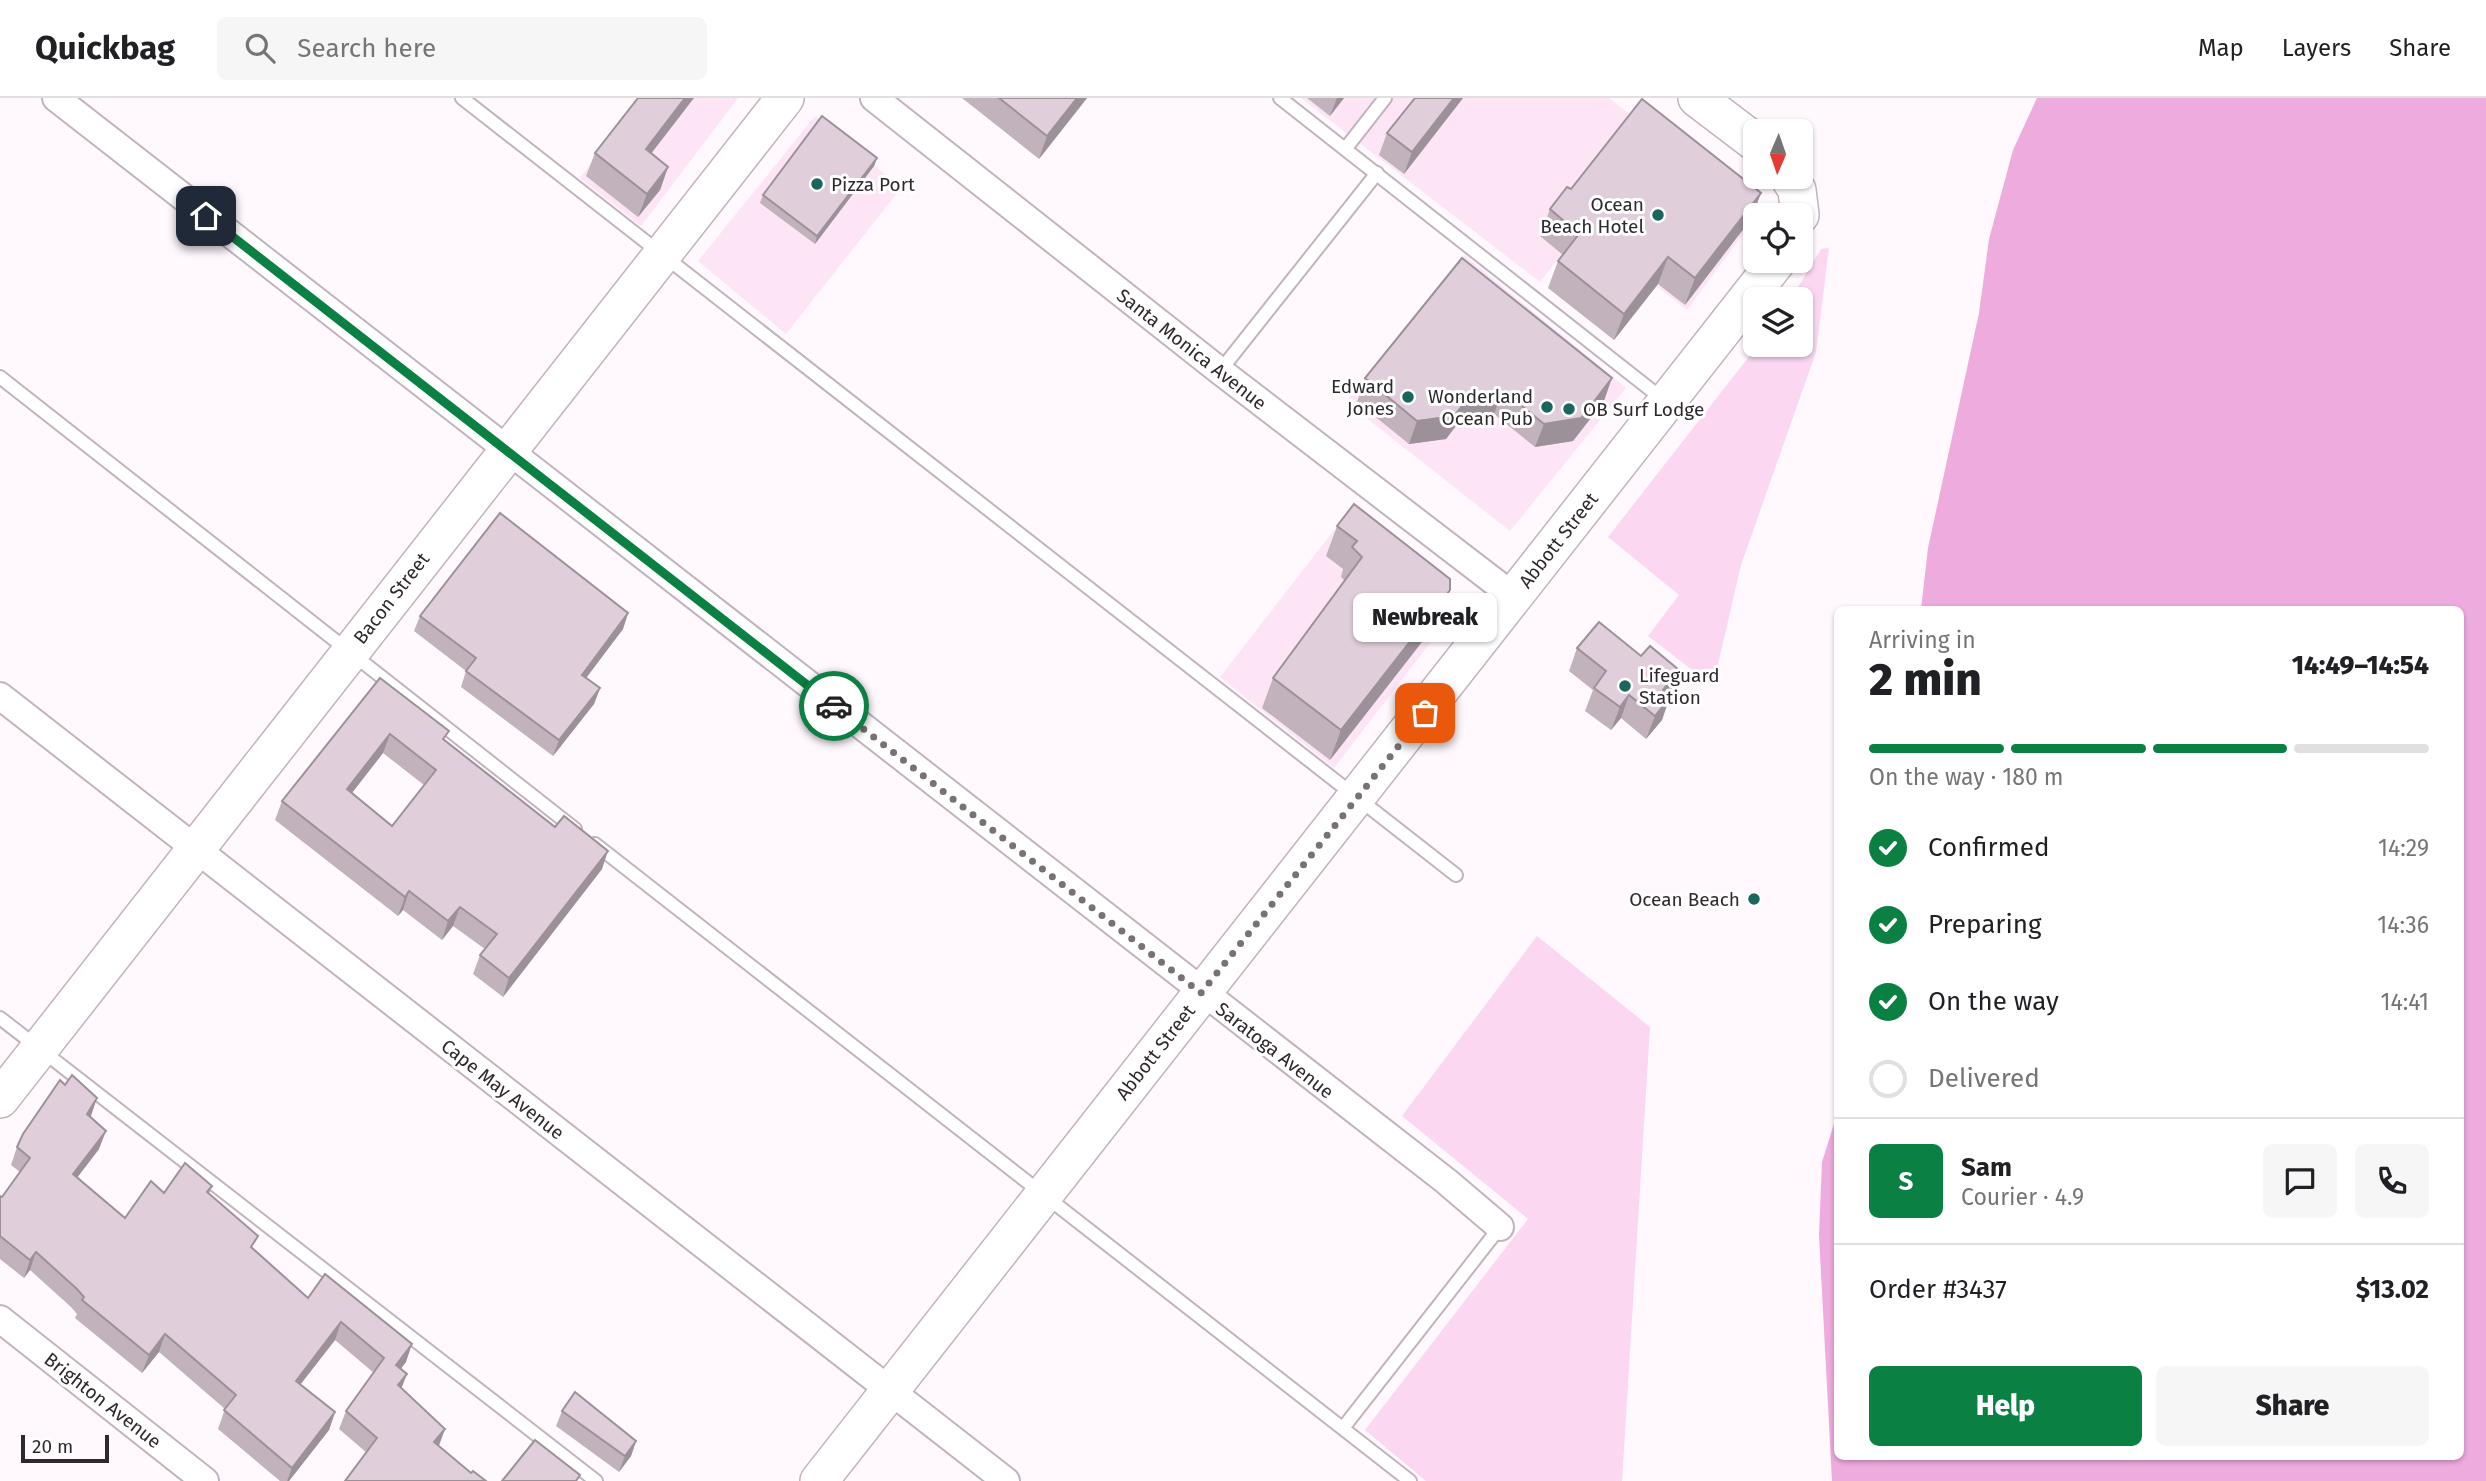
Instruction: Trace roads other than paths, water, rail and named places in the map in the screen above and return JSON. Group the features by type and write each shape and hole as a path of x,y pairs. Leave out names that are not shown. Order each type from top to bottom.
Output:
{"street":[{"name":"Saratoga Avenue","path":"56,98 1201,993 1446,1181 1500,1227"},
{"name":"Bacon Street","path":"0,1099 785,98"},
{"name":"Santa Monica Avenue","path":"874,98 1220,371 1513,596"},
{"path":"1697,98 1743,132"},
{"name":"Abbott Street","path":"820,1481 1767,273"},
{"name":"Cape May Avenue","path":"0,696 1006,1481"},
{"name":"Brighton Avenue","path":"0,1318 205,1481"}],"lane":[{"path":"462,98 1456,875"},
{"path":"1280,98 1666,401"},
{"path":"1346,148 1385,98"},
{"path":"1220,371 1377,173"},
{"path":"0,377 1410,1481"},
{"path":"0,1018 596,1481"},
{"path":"1342,1428 1500,1227"}],"place":[{"name":"Pizza Port","path":"817,184"},
{"name":"Ocean Beach Hotel","path":"1658,215"},
{"name":"Edward Jones","path":"1408,397"},
{"name":"Wonderland Ocean Pub","path":"1547,407"},
{"name":"OB Surf Lodge","path":"1569,409"},
{"name":"Lifeguard Station","path":"1625,686"},
{"name":"Newbreak","path":"1425,713"},
{"name":"Ocean Beach","path":"1754,899"}]}
